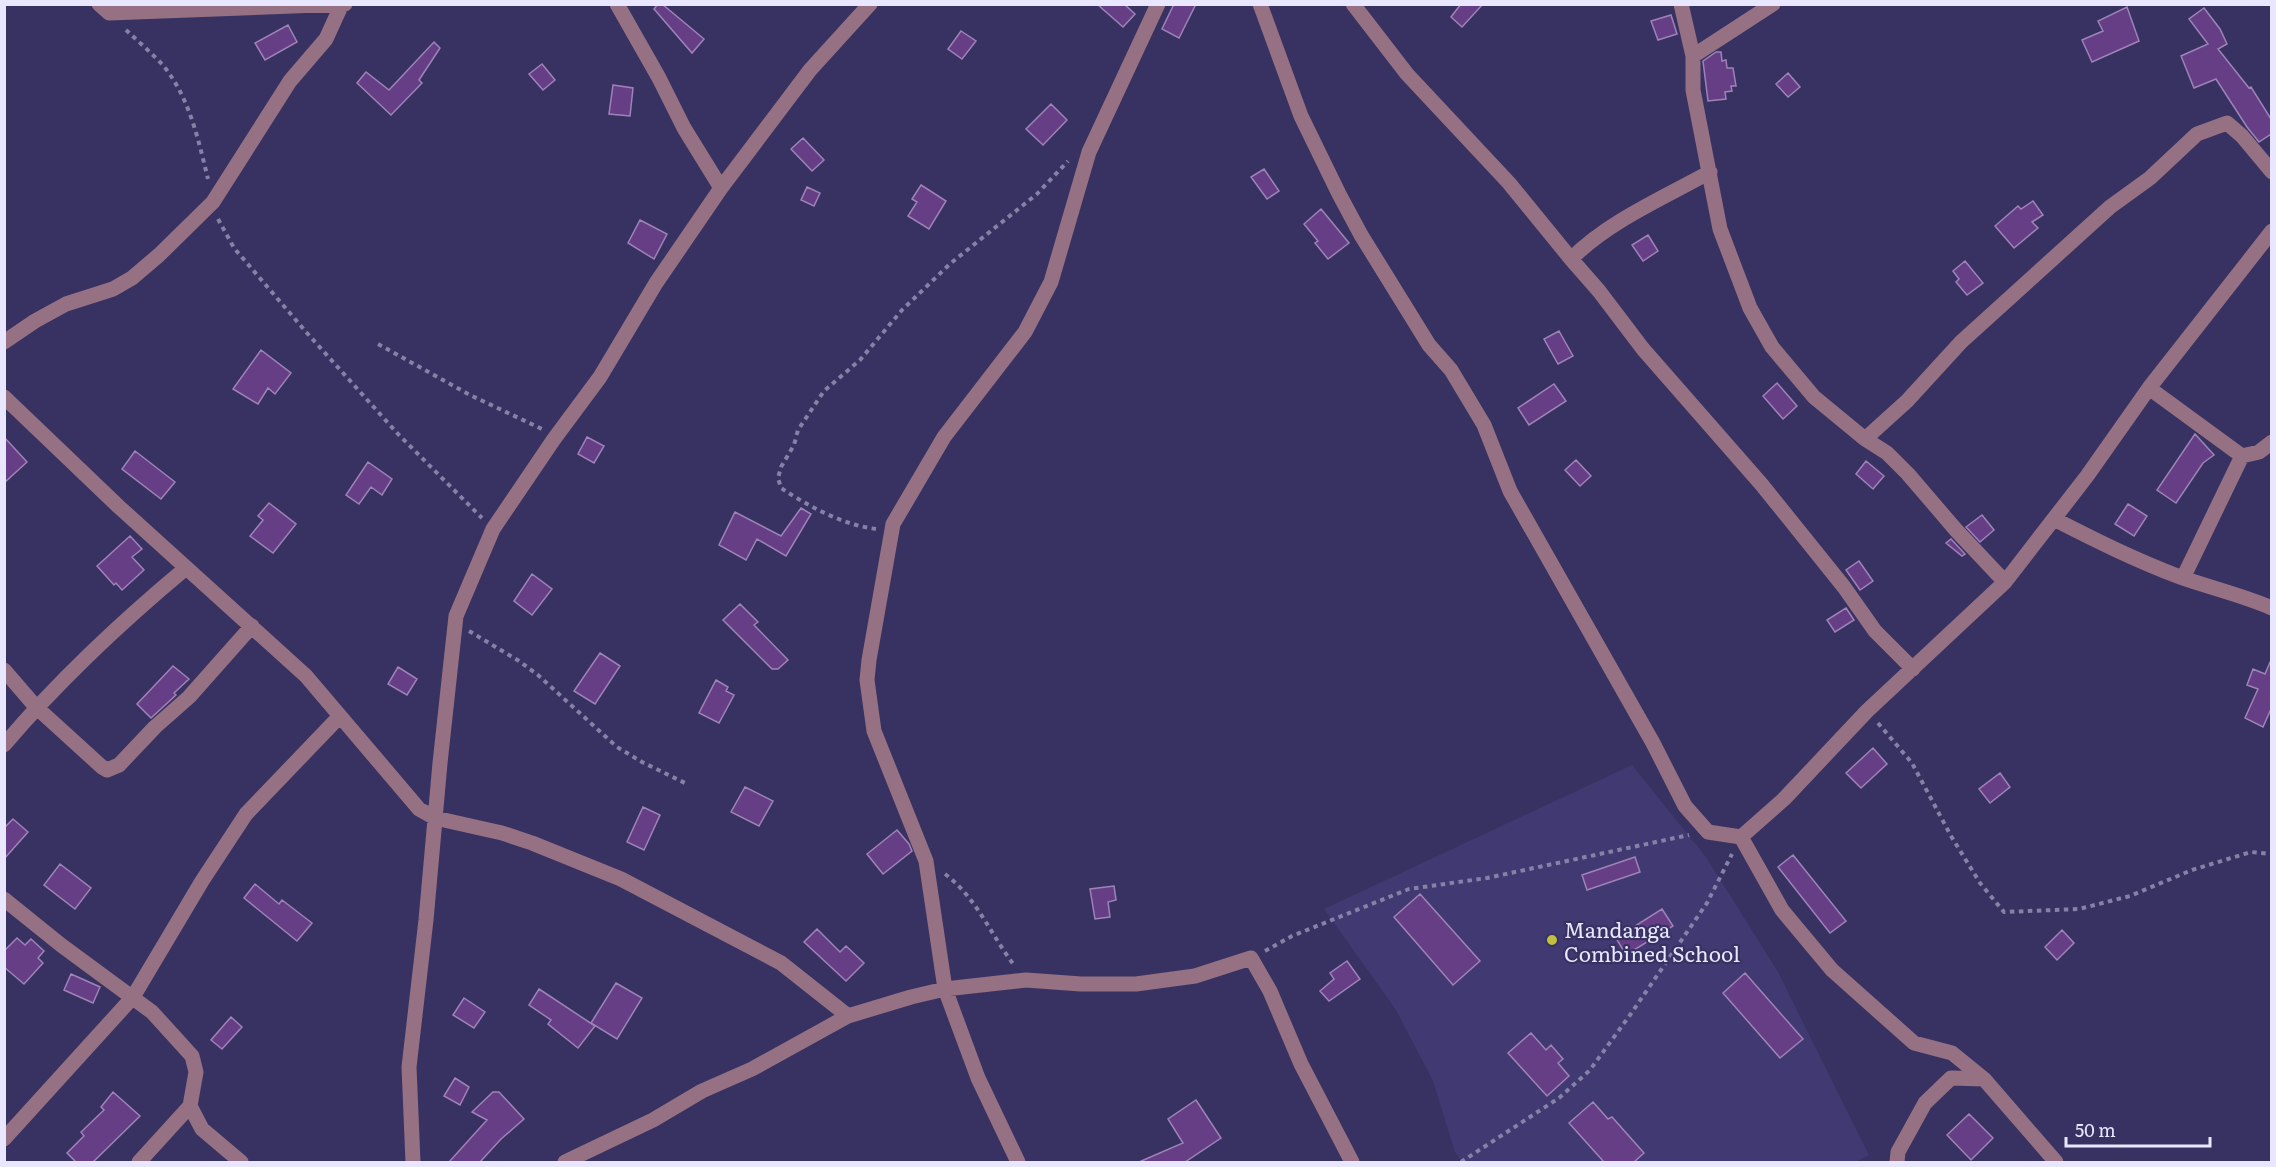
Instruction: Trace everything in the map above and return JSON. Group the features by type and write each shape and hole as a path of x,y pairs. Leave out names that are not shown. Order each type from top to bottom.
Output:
{"street":[{"path":"618,4 684,128 721,188"},
{"path":"413,1162 409,1067 456,616 493,529 554,439 600,377 656,283 721,188 810,70 870,4"},
{"path":"1018,1162 978,1078 945,988 926,861 874,730 867,680 875,621 893,524 944,437 1025,332 1051,282 1089,152 1158,4"},
{"path":"1260,4 1301,116 1338,194 1429,345 1451,370 1484,425 1510,490 1653,743 1685,806 1708,832 1741,837"},
{"path":"1353,4 1407,74 1509,183 1599,291 1643,349 1762,485 1844,587 1875,631 1913,669"},
{"path":"1681,4 1693,56 1693,90 1720,229 1750,308 1772,347 1814,397 1865,440 1887,453 2005,582"},
{"path":"1693,56 1773,4"},
{"path":"4,342 66,304 113,289 132,278 213,202 290,81 326,39 343,5 104,9"},
{"path":"1865,440 1907,401 1961,342 2003,303 2109,207 2150,178 2197,134 2227,123 2271,172"},
{"path":"1571,259 1587,243 1710,172"},
{"path":"1741,837 1784,799 1868,711 2005,582 2088,476 2149,388 2271,231"},
{"path":"2149,388 2241,456 2259,452 2271,442"},
{"path":"4,397 186,568 306,676 419,809 435,818 502,832 621,879 782,963 848,1016"},
{"path":"2183,578 2241,456"},
{"path":"2054,519 2124,555 2183,578 2246,596 2271,608"},
{"path":"4,745 36,707 120,624 186,568"},
{"path":"4,670 36,707 107,770 119,765 155,726 189,697 252,626"},
{"path":"4,1139 133,997 173,927 246,814 340,716"},
{"path":"1741,837 1782,910 1832,970 1914,1043 1952,1053 1984,1079 2056,1162"},
{"path":"4,899 61,945 152,1012 192,1056 196,1072 190,1106 139,1162"},
{"path":"565,1162 653,1120 702,1091 752,1069 848,1016 945,988 1026,980 1081,984 1136,984 1195,976 1251,958 1270,991 1301,1064 1352,1162"},
{"path":"1897,1162 1898,1152 1925,1103 1952,1078 1984,1079"},
{"path":"190,1106 202,1129 241,1162"}],"path":[{"path":"104,9 162,63 183,95 199,140 219,225 234,248 398,434 493,529"},
{"path":"892,531 864,527 841,519 797,499 781,488 778,478 781,467 794,445 798,430 824,391 860,360 902,309 951,263 1037,194 1071,158"},
{"path":"378,344 489,405 537,426 554,439"},
{"path":"455,625 519,661 617,747 685,783"},
{"path":"1868,711 1912,763 1980,884 2004,912 2079,909 2130,896 2192,870 2251,852 2271,854"},
{"path":"1251,958 1292,936 1409,890 1487,878 1708,832"},
{"path":"1461,1162 1559,1098 1590,1070 1707,903 1741,837"},
{"path":"926,861 956,882 1026,980"}],"shaded area":[{"name":"Mandanga Combined School","path":"1632,765 1706,857 1778,972 1869,1155 1855,1162 1462,1162 1455,1152 1433,1081 1396,1010 1324,909"}],"building":[{"path":"658,4 662,4 704,39 692,53 654,9"},
{"path":"1097,4 1124,4 1135,14 1123,27"},
{"path":"1174,4 1196,4 1179,38 1162,29"},
{"path":"1461,4 1483,4 1462,27 1451,17"},
{"path":"2127,7 2139,41 2092,62 2082,40 2103,31 2098,21"},
{"path":"2204,8 2220,29 2227,44 2218,49 2249,88 2251,87 2271,119 2271,134 2259,142 2216,79 2194,88 2181,56 2208,44 2189,19"},
{"path":"1671,15 1677,34 1658,40 1651,21"},
{"path":"288,25 297,42 265,60 255,43"},
{"path":"961,31 976,41 962,59 948,49"},
{"path":"434,42 440,48 419,80 422,83 391,115 357,83 366,72 389,90"},
{"path":"1716,52 1721,52 1722,61 1726,60 1727,68 1733,68 1736,86 1731,86 1732,91 1725,92 1726,99 1708,101 1703,61"},
{"path":"542,64 555,80 543,90 529,74"},
{"path":"1788,73 1800,87 1788,97 1776,84"},
{"path":"613,85 633,88 630,116 609,114"},
{"path":"1051,104 1067,120 1043,145 1026,129"},
{"path":"803,138 824,160 812,171 791,149"},
{"path":"1264,169 1279,191 1267,199 1251,177"},
{"path":"921,185 946,201 929,229 908,216 917,202 912,199"},
{"path":"807,187 820,193 814,206 801,200"},
{"path":"2033,201 2043,215 2032,222 2038,228 2014,248 1995,226 2018,206 2021,209"},
{"path":"1321,209 1349,243 1328,259 1315,243 1318,241 1304,224"},
{"path":"640,220 667,234 654,259 628,243"},
{"path":"1648,235 1658,251 1643,261 1632,245"},
{"path":"1965,261 1983,283 1967,295 1956,282 1959,279 1953,271"},
{"path":"1559,331 1573,356 1558,364 1544,339"},
{"path":"261,350 291,373 275,394 268,388 258,404 233,389"},
{"path":"1777,383 1797,406 1783,419 1763,396"},
{"path":"1554,384 1566,401 1529,425 1518,408"},
{"path":"2195,434 2214,455 2203,463 2176,503 2157,490"},
{"path":"4,437 27,462 4,483"},
{"path":"587,437 604,446 594,463 578,454"},
{"path":"135,451 175,482 161,499 122,469"},
{"path":"1576,460 1591,476 1580,486 1565,470"},
{"path":"1866,461 1884,476 1873,489 1856,474"},
{"path":"368,462 392,479 382,495 371,487 359,504 346,495"},
{"path":"269,503 296,524 273,553 250,536 263,520 258,516"},
{"path":"2128,504 2147,516 2134,536 2115,524"},
{"path":"801,508 811,514 786,556 757,539 746,560 719,545 735,512 781,536"},
{"path":"1982,515 1994,530 1980,542 1966,527"},
{"path":"130,536 142,549 132,557 144,570 122,590 116,583 114,585 97,566"},
{"path":"1951,539 1965,554 1962,556 1946,543"},
{"path":"1859,561 1873,581 1860,590 1846,570"},
{"path":"532,574 552,589 532,615 514,601"},
{"path":"740,604 758,622 754,625 788,660 778,669 772,669 723,620"},
{"path":"1846,608 1854,620 1835,632 1827,620"},
{"path":"600,653 620,666 595,704 574,691"},
{"path":"2271,660 2271,709 2263,727 2245,718 2258,689 2247,685 2253,669 2265,674"},
{"path":"173,666 189,679 174,693 176,695 151,718 137,704"},
{"path":"398,667 417,679 407,695 388,684"},
{"path":"716,680 728,687 726,691 734,695 719,723 699,713"},
{"path":"1873,748 1887,764 1861,788 1846,773"},
{"path":"2000,773 2010,787 1990,803 1979,789"},
{"path":"745,787 773,801 759,826 731,812"},
{"path":"643,807 660,815 644,850 627,842"},
{"path":"13,819 28,832 4,859 4,828"},
{"path":"897,830 912,851 883,874 867,854"},
{"path":"1793,855 1846,921 1830,933 1778,867"},
{"path":"1635,857 1640,872 1587,890 1582,875"},
{"path":"60,864 91,888 75,909 44,885"},
{"path":"255,884 279,904 282,900 312,923 297,941 244,898"},
{"path":"1114,886 1116,900 1108,902 1110,917 1095,919 1090,889"},
{"path":"1420,894 1480,961 1453,985 1394,917"},
{"path":"1662,909 1673,926 1626,955 1616,938"},
{"path":"817,929 840,952 846,946 864,963 846,981 804,942"},
{"path":"2062,930 2074,943 2057,960 2045,947"},
{"path":"17,938 25,945 31,939 44,951 38,958 43,963 24,984 4,967 4,951"},
{"path":"1347,961 1360,979 1329,1001 1320,991 1334,979 1330,973"},
{"path":"1745,973 1803,1039 1780,1058 1723,993"},
{"path":"71,974 100,987 93,1003 64,990"},
{"path":"616,983 642,998 617,1039 591,1023"},
{"path":"539,989 595,1026 578,1048 548,1024 551,1020 529,1005"},
{"path":"464,998 485,1012 474,1028 453,1015"},
{"path":"231,1017 242,1027 222,1049 211,1040"},
{"path":"1531,1033 1546,1050 1551,1045 1563,1059 1558,1063 1569,1076 1547,1096 1508,1053"},
{"path":"455,1078 469,1087 460,1105 444,1096"},
{"path":"113,1092 140,1116 93,1162 76,1162 67,1153 84,1136 81,1132 104,1110 101,1107"},
{"path":"493,1092 499,1092 524,1119 480,1162 449,1162 487,1120 472,1112"},
{"path":"1196,1100 1221,1138 1185,1162 1139,1162 1183,1143 1168,1119"},
{"path":"1593,1102 1608,1119 1612,1117 1644,1153 1634,1162 1604,1162 1569,1123"},
{"path":"1969,1114 1993,1138 1971,1160 1947,1135"}],"place":[{"name":"Mandanga Combined School","path":"1552,940"}]}
